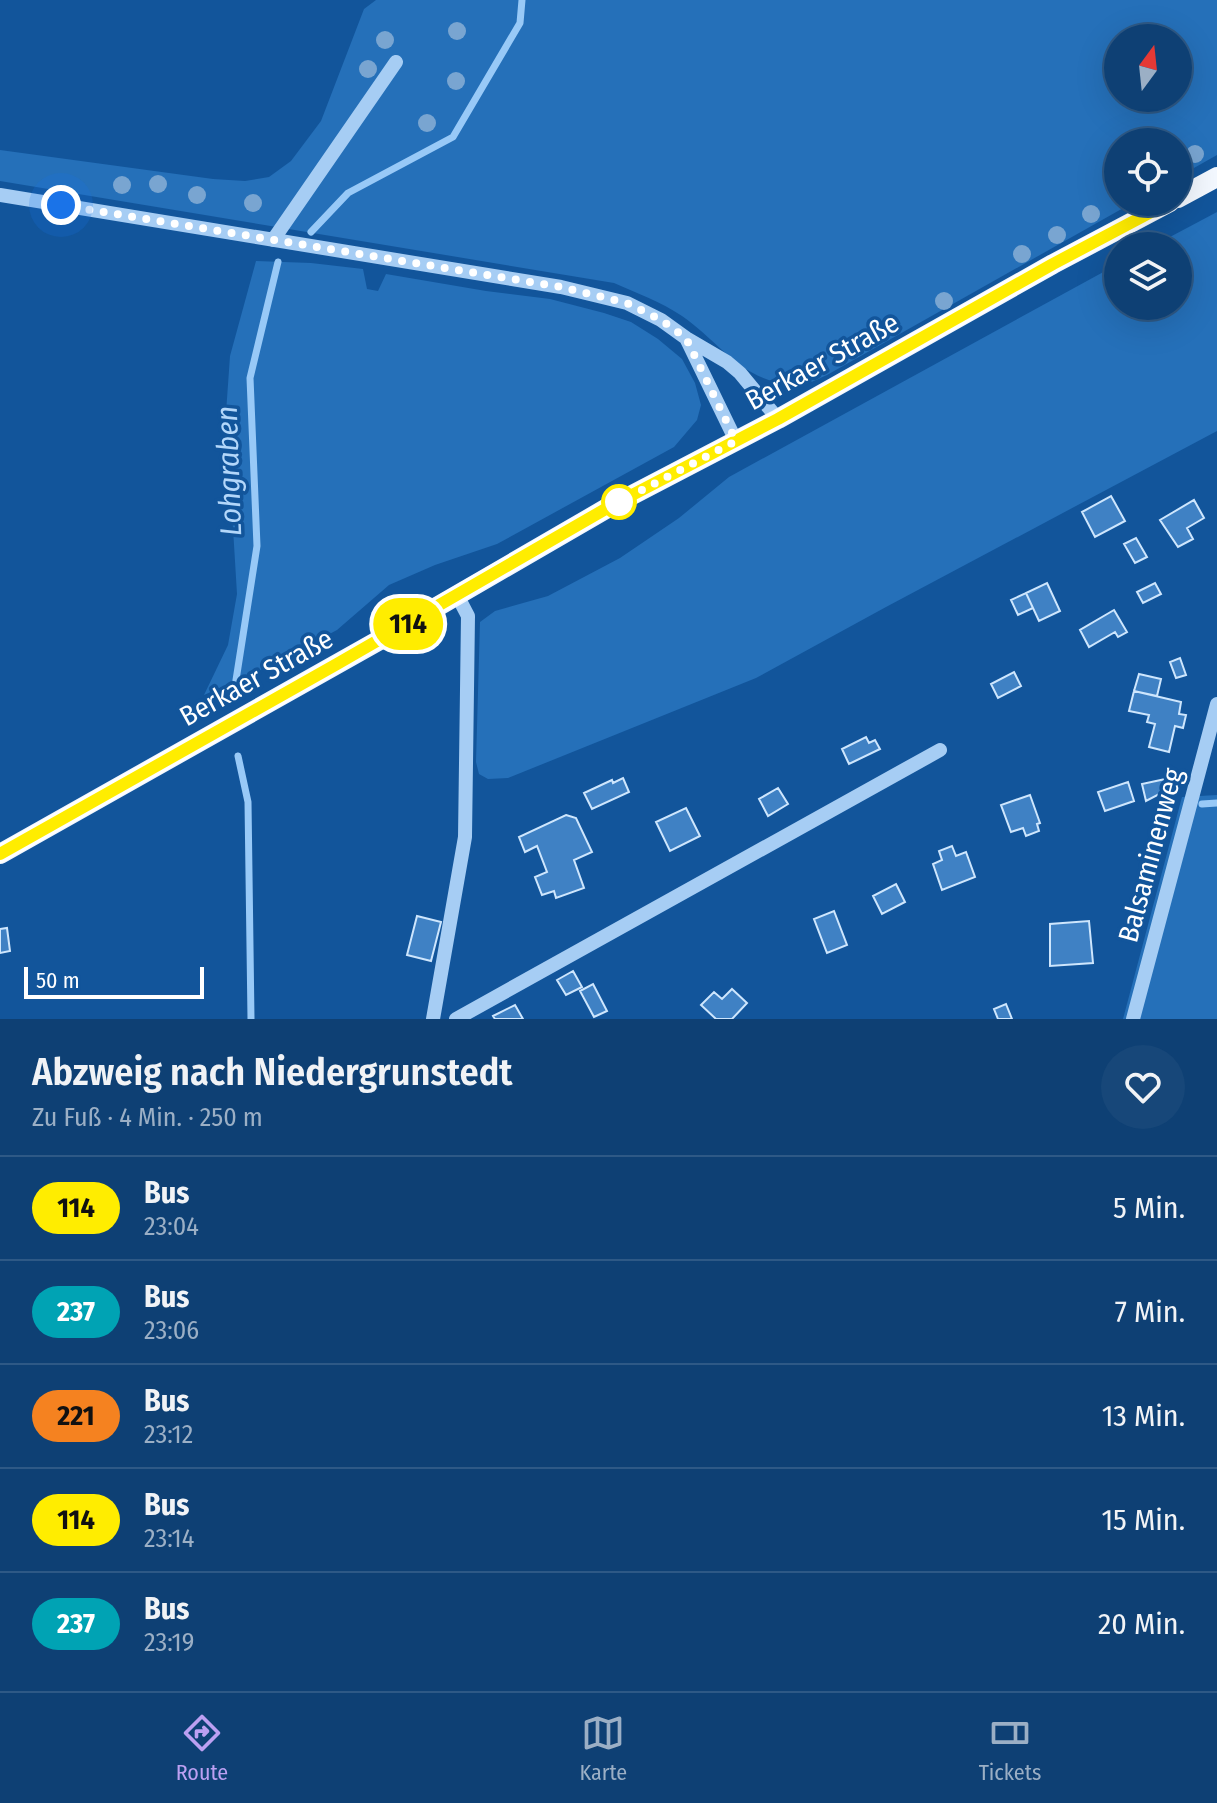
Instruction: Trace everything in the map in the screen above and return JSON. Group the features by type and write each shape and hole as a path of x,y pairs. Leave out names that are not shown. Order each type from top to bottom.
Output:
{"main road":[{"path":"1192,190 1217,177"},
{"name":"Berkaer Straße","path":"0,854 609,507 778,419 1144,216"}],"street":[{"path":"273,240 396,62"},
{"path":"0,195 561,287 627,303 661,320 727,362 778,419"},
{"path":"686,338 736,441"},
{"path":"433,1019 465,837 468,616 457,595"},
{"name":"Balsaminenweg","path":"1133,1019 1217,704"},
{"path":"456,1019 940,750"}],"shaded area":[{"path":"376,0 1217,0 1217,155 1192,169 1192,128 1104,128 1104,216 1109,216 810,383 791,384 758,376 732,359 682,316 614,283 0,181 0,150 213,179 245,181 269,177 291,161 321,121 364,9"},
{"path":"1217,212 1217,431 756,678 508,778 488,779 479,774 476,762 480,622 495,611 548,596 620,558 679,518 729,477 1104,272 1104,320 1192,320 1192,232 1179,232"},
{"path":"256,261 363,269 367,289 378,291 386,274 550,299 631,322 682,359 695,383 701,405 697,420 674,447 497,544 389,585 337,630 265,668 204,695 228,645 237,594 226,413 230,356"},
{"path":"1217,795 1217,1019 1123,1019 1182,797"}],"building":[{"path":"1111,496 1125,521 1095,537 1082,512"},
{"path":"1194,500 1204,518 1187,528 1193,539 1178,547 1160,520"},
{"path":"1136,538 1147,557 1135,563 1124,544"},
{"path":"1047,583 1060,611 1039,621 1026,593"},
{"path":"1155,583 1161,594 1143,603 1137,592"},
{"path":"1026,593 1033,608 1018,615 1011,600"},
{"path":"1114,610 1127,632 1118,637 1115,632 1089,647 1080,630"},
{"path":"1180,658 1186,675 1176,678 1170,662"},
{"path":"1014,672 1021,686 998,698 991,684"},
{"path":"1139,674 1161,679 1157,696 1134,691"},
{"path":"1134,691 1181,702 1179,714 1186,715 1183,728 1175,726 1169,752 1149,747 1155,724 1147,722 1149,715 1129,711"},
{"path":"866,737 869,743 875,740 880,749 849,764 842,749"},
{"path":"623,778 629,792 592,809 584,793"},
{"path":"1170,778 1171,788 1146,801 1142,784"},
{"path":"1128,782 1134,801 1105,811 1098,792"},
{"path":"778,788 788,804 768,816 759,799"},
{"path":"1030,795 1040,823 1037,824 1039,831 1026,836 1023,828 1011,832 1001,805"},
{"path":"686,808 700,836 670,851 656,822"},
{"path":"566,815 576,818 592,852 574,860 584,888 556,898 554,891 542,895 535,877 547,872 537,846 525,852 519,837"},
{"path":"952,846 956,856 966,852 975,877 942,890 933,864 942,860 939,851"},
{"path":"896,884 905,902 882,914 873,896"},
{"path":"834,911 847,945 827,953 814,919"},
{"path":"417,916 441,922 431,961 407,955"},
{"path":"1089,921 1093,963 1050,966 1050,924"},
{"path":"7,928 10,951 0,953 0,929"},
{"path":"573,971 582,987 566,995 557,980"},
{"path":"593,984 607,1011 594,1017 580,991"},
{"path":"732,989 747,1003 732,1019 716,1019 701,1005 714,992 722,999"},
{"path":"1006,1004 1012,1019 998,1019 994,1009"},
{"path":"515,1005 523,1019 495,1019 493,1016"}],"waterway":[{"name":"Lohgraben","path":"311,232 348,193 453,137 520,23 522,0"},
{"name":"Lohgraben","path":"236,680 257,546 250,378 278,262"},
{"name":"Lohgraben","path":"238,756 248,802 251,1019"},
{"path":"1202,804 1217,803"}],"bus line":[{"name":"114","path":"0,854 609,507 778,419 1144,216"}],"route":[{"path":"61,205 561,287 627,303 661,320 686,338 736,441 619,502"}]}
